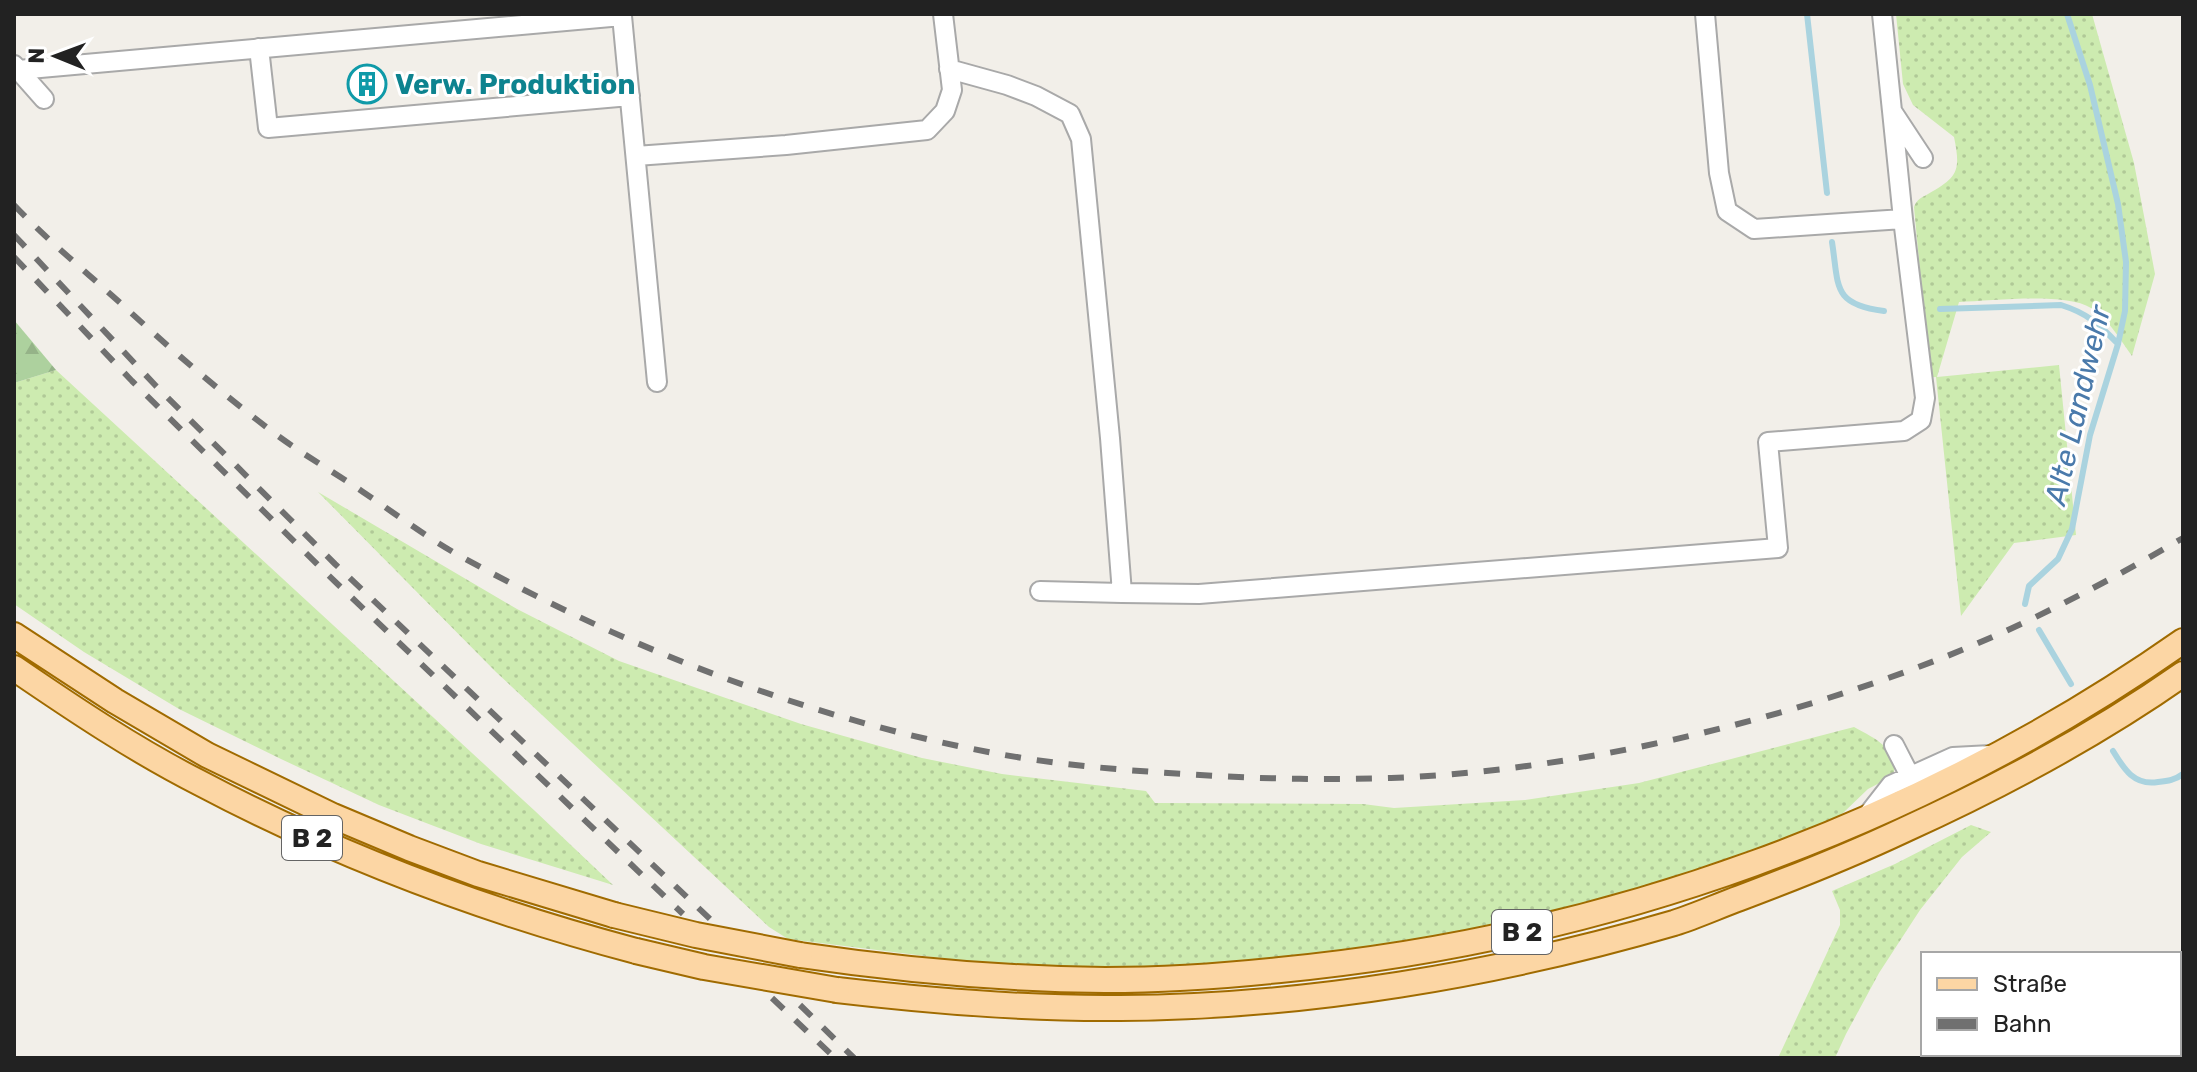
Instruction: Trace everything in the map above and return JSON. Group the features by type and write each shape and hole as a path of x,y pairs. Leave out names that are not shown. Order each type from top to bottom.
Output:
{"main road":[{"name":"B 2","path":"14,635 115,701 207,755 333,816 478,874 614,915 800,955 952,973 1106,980 1242,974 1338,965 1478,942 1569,921 1729,873 1864,820 1935,787 2061,720 2183,641"},
{"name":"B 2","path":"14,668 105,728 198,782 322,843 467,899 589,939 704,967 837,990 994,1005 1121,1008 1193,1006 1330,994 1421,981 1515,962 1676,922 1875,844 2009,779 2093,732 2183,674"}],"street":[{"path":"636,156 927,130 945,111 952,90 943,14"},
{"path":"1705,14 1719,173 1727,211 1754,229 1903,219"},
{"path":"1040,591 1199,594 1778,548 1768,442 1904,431 1921,420 1925,398 1882,14"},
{"path":"16,68 630,15 630,96 657,382"},
{"path":"259,48 268,128 630,96"},
{"path":"16,68 44,99"},
{"path":"949,69 1007,85 1070,114 1081,139 1111,441 1122,593"},
{"path":"1892,111 1923,158"},
{"path":"1894,745 1910,776"},
{"path":"1864,820 1891,785 1953,757 1997,754"}],"green space":[{"path":"1896,14 2092,14 2134,163 2155,274 2132,356 2103,318 2079,303 2047,299 1959,302 1937,377 2059,365 2076,535 2014,543 1961,616 1936,377 1923,378 1921,282 1914,207 1920,199 1946,183 1955,172 1957,158 1954,137 1913,105 1903,84"},
{"path":"14,320 56,370 14,383"},
{"path":"56,370 613,885 481,844 379,805 179,709 84,652 14,604 14,383"},
{"path":"318,492 517,609 619,661 801,724 922,758 1002,774 1146,791 1155,803 1363,804 1394,808 1525,800 1639,783 1854,727 1877,740 1889,752 1893,758 1893,776 1868,789 1843,813 1785,847 1664,887 1413,945 1223,965 1123,967 998,965 788,939 769,927 496,672"},
{"path":"1971,825 1991,832 1962,857 1920,910 1879,973 1835,1058 1778,1058 1840,925 1840,910 1832,891 1895,864"}],"waterway":[{"path":"1807,14 1827,193"},
{"name":"Alte Landwehr","path":"2025,604 2029,586 2058,559 2072,529 2090,435 2125,311 2126,262 2118,204 2090,85 2067,14"},
{"path":"1832,242 1841,291 1855,304 1884,311"},
{"path":"1940,309 2061,305 2092,320 2118,344"},
{"name":"Alte Landwehr","path":"2039,630 2071,684"},
{"name":"Alte Landwehr","path":"2113,751 2126,770 2142,781 2168,781 2183,774"}],"railway":[{"path":"14,205 163,342 255,418 453,552 583,619 718,676 857,721 927,739 1024,758 1099,768 1343,779 1459,774 1599,755 1668,741 1806,705 1937,660 2062,604 2183,538"},
{"path":"14,235 156,386 335,564 710,919"},
{"path":"14,257 132,381 325,572 683,914"},
{"path":"772,998 835,1058"},
{"path":"800,1005 854,1058"}],"place":[{"name":"Verw. Produktion","path":"367,84"}]}
